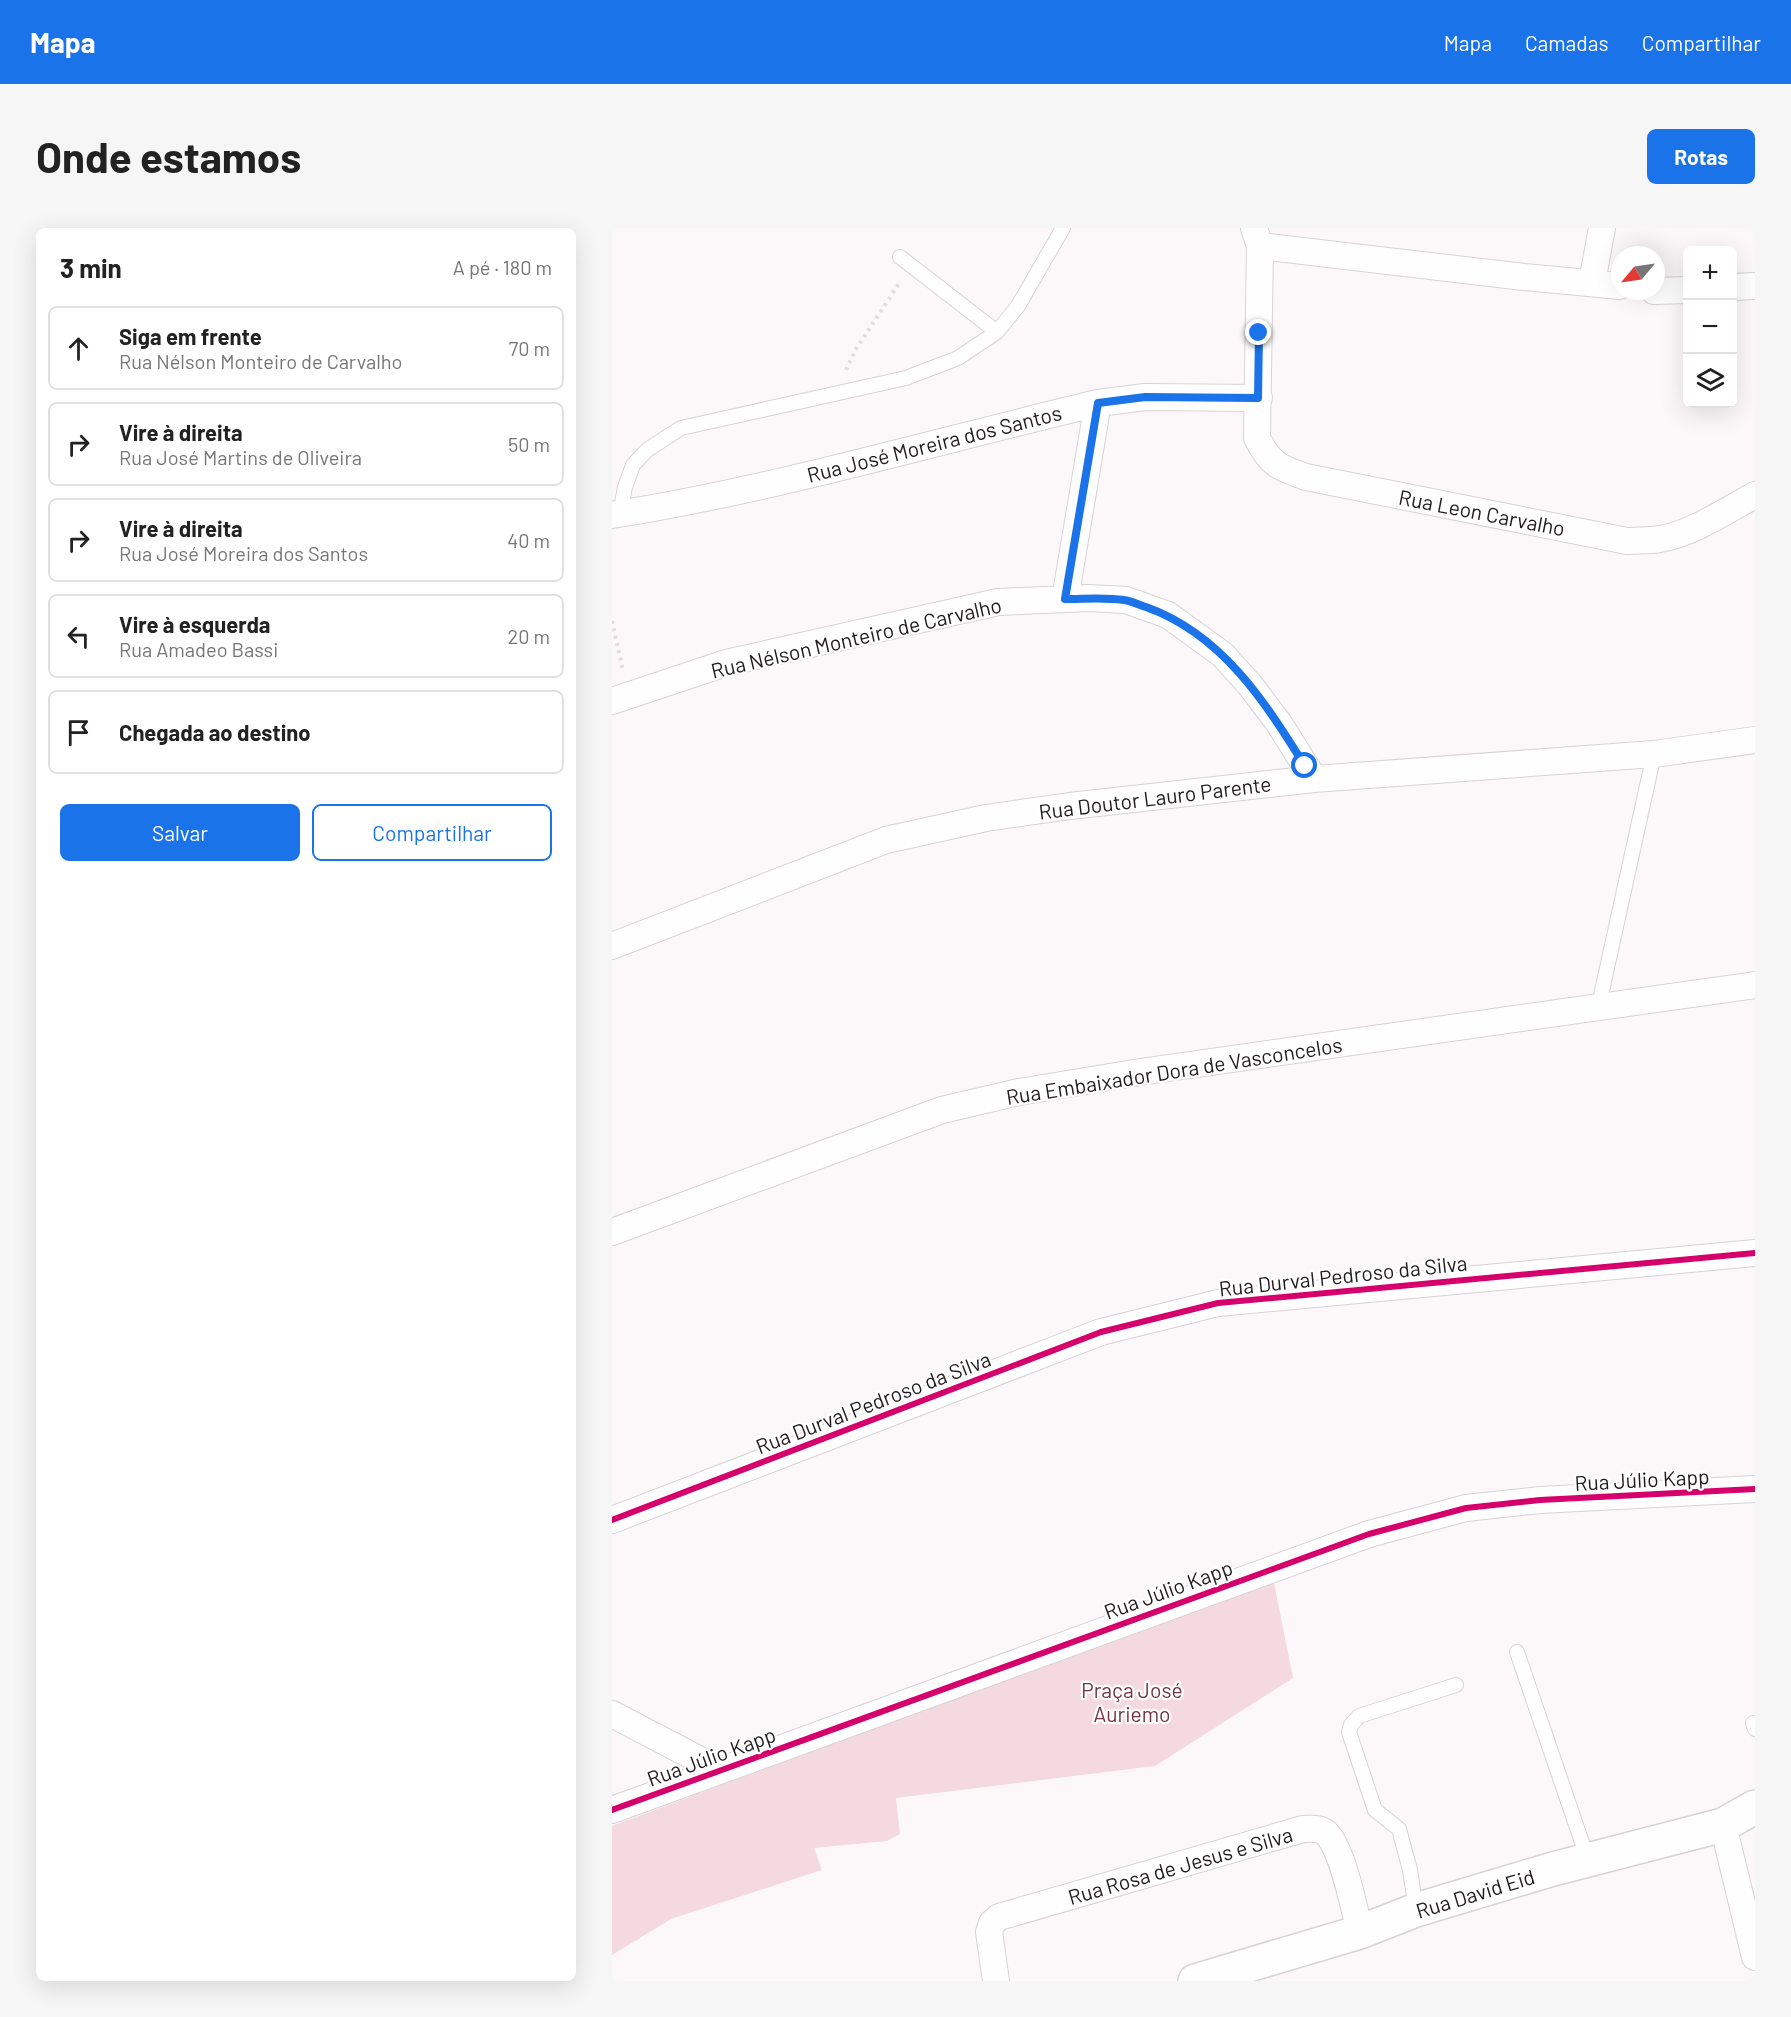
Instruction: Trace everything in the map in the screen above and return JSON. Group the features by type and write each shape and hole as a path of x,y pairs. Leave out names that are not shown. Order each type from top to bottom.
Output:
{"street":[{"path":"1592,282 1602,228"},
{"path":"1257,237 1524,277 1611,285"},
{"name":"Rua Leon Carvalho","path":"1257,237 1257,438 1266,455 1279,468 1306,477 1627,541 1660,539 1694,528 1755,495"},
{"path":"1737,287 1755,286"},
{"path":"1665,291 1683,290"},
{"name":"Rua José Moreira dos Santos","path":"616,514 697,500 795,478 1098,403 1145,397 1258,398"},
{"path":"1065,599 1098,403"},
{"name":"Rua Nélson Monteiro de Carvalho","path":"620,698 726,663 987,605 1065,599 1126,600 1168,615 1194,632 1222,655 1250,685 1278,722 1314,779"},
{"name":"Rua Doutor Lauro Parente","path":"612,946 886,840 986,818 1070,806 1314,779 1654,754 1755,740"},
{"name":"Rua Embaixador Dora de Vasconcelos","path":"612,1232 942,1110 1018,1092 1140,1072 1755,985"},
{"name":"Rua Durval Pedroso da Silva","path":"612,1520 1101,1332 1218,1303 1755,1252"},
{"name":"Rua Júlio Kapp","path":"612,1810 1369,1534 1466,1508 1540,1500 1755,1489"},
{"path":"612,1714 718,1770"},
{"name":"Rua David Eid","path":"1195,1981 1360,1932 1416,1910 1588,1860 1723,1825 1755,1808"},
{"path":"1723,1825 1755,1958"},
{"name":"Rua Rosa de Jesus e Silva","path":"996,1981 989,1932 992,1923 999,1917 1303,1829 1316,1828 1326,1834 1331,1841 1340,1860 1360,1932"}],"lane":[{"path":"616,514 633,465 647,450 681,428 906,378 958,358 997,332 1018,306 1063,228"},
{"path":"905,262 997,332"},
{"path":"1598,1009 1654,754"},
{"path":"1517,1652 1588,1860"},
{"path":"1416,1910 1410,1870 1399,1829 1375,1810 1349,1732 1351,1725 1359,1716 1456,1685"}],"path":[{"path":"836,393 856,349 905,262"},
{"path":"612,621 620,698"}],"green space":[{"name":"Praça José Auriemo","path":"1273,1578 1293,1678 1155,1766 896,1798 900,1834 887,1841 814,1848 822,1870 671,1919 612,1955 612,1826"}],"cycle path":[{"path":"612,1520 1101,1332 1218,1303 1755,1253"},
{"path":"612,1810 1369,1534 1466,1508 1540,1500 1755,1489"}],"route":[{"path":"1259,333 1258,398 1145,397 1098,403 1065,599 1126,600 1168,615 1194,632 1222,655 1250,685 1278,722 1305,766"}]}
